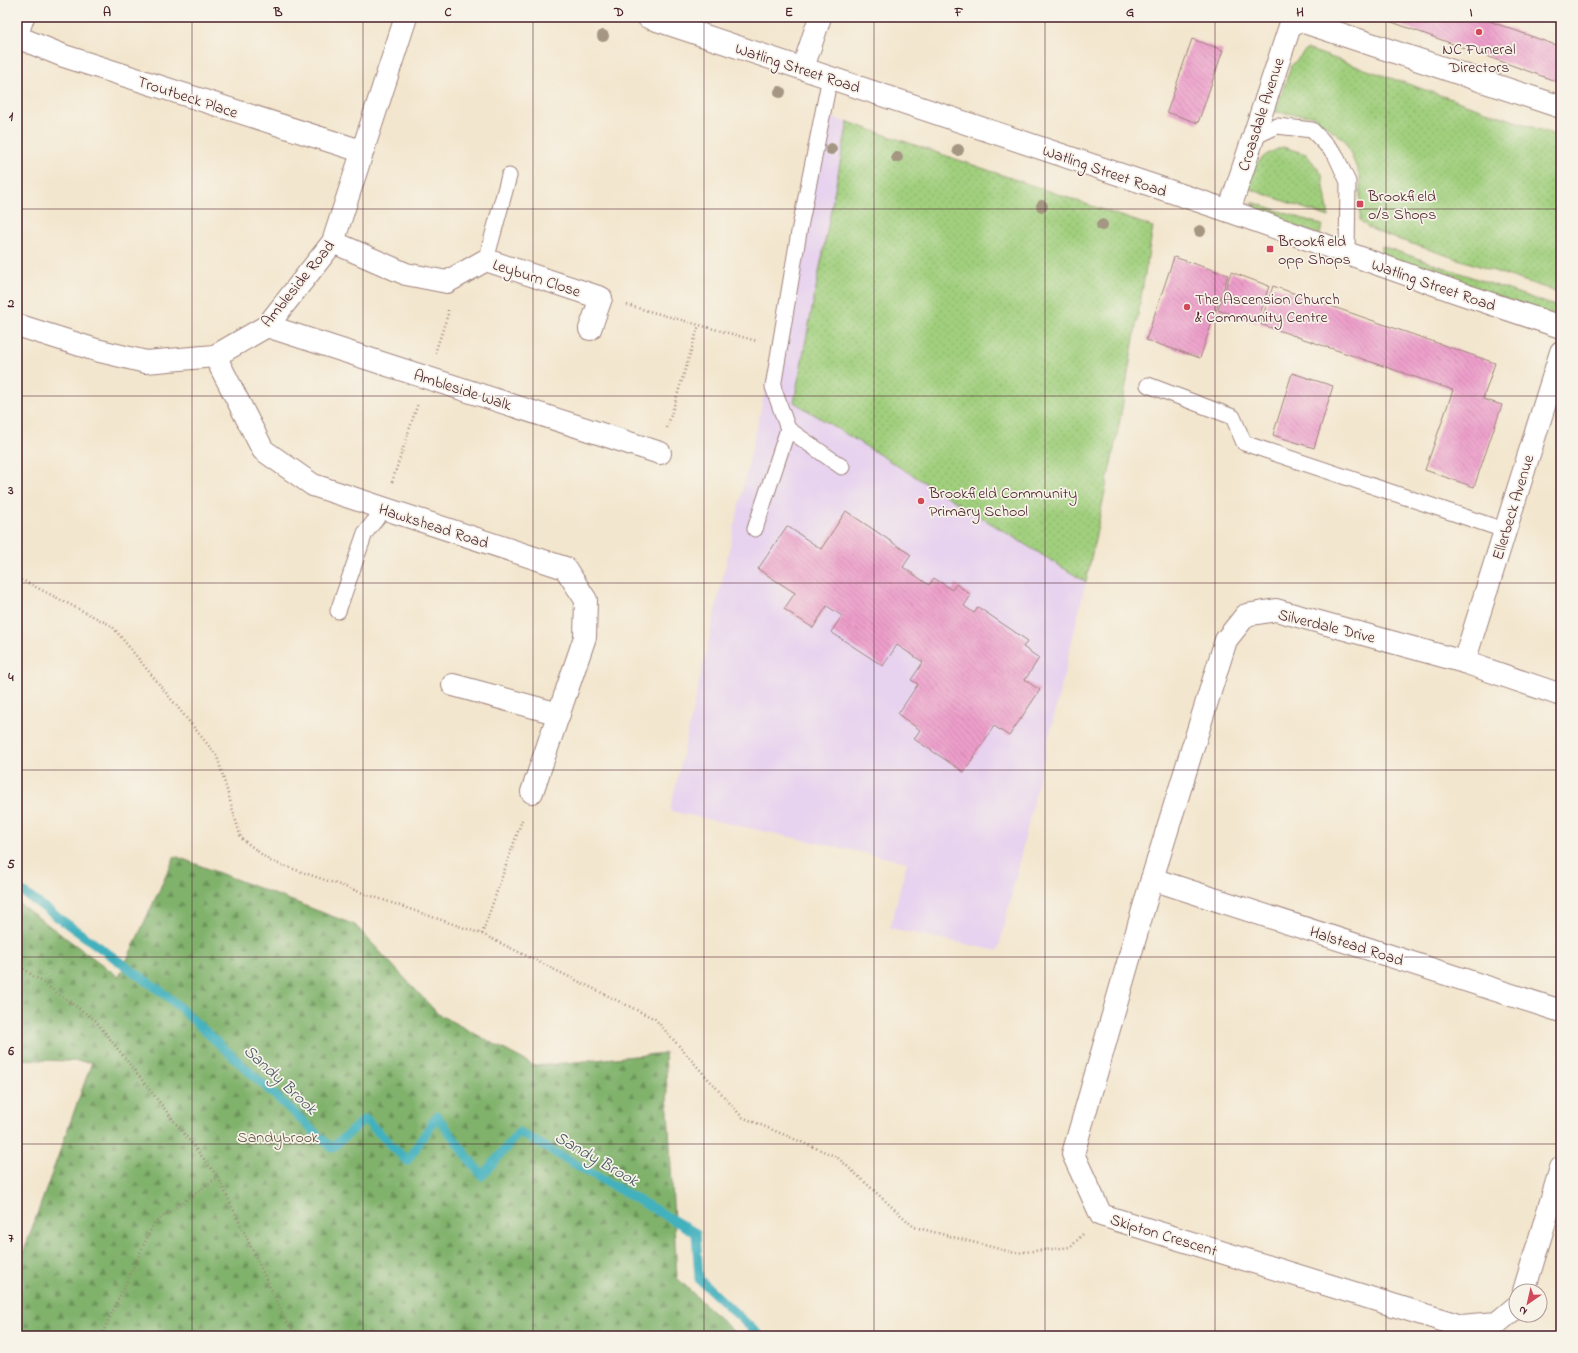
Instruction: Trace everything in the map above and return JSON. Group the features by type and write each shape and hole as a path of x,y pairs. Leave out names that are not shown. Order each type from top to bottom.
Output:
{"street":[{"name":"Troutbeck Place","path":"23,17 17,36 64,56 361,151"},
{"name":"Ambleside Road","path":"17,325 96,350 146,362 215,356 267,326 333,242 361,151 406,17"},
{"name":"Watling Street Road","path":"648,17 1229,211 1347,254 1561,327"},
{"path":"803,68 820,17"},
{"path":"1292,17 1561,107"},
{"name":"Croasdale Avenue","path":"1229,211 1292,17"},
{"name":"Leyburn Close","path":"333,242 406,274 447,282 486,260 601,298 590,329"},
{"name":"Ambleside Walk","path":"267,326 660,453"},
{"name":"Ellerbeck Avenue","path":"1464,662 1504,530 1561,352"},
{"name":"Hawkshead Road","path":"215,356 263,450 313,486 565,568 586,600 585,637 532,792"},
{"name":"Silverdale Drive","path":"1152,879 1226,640 1246,615 1276,610 1464,662 1561,695"},
{"path":"453,685 559,714"},
{"name":"Halstead Road","path":"1152,879 1561,1011"},
{"name":"Skipton Crescent","path":"1152,879 1073,1154 1101,1215 1460,1326 1497,1323 1508,1314"},
{"path":"1526,1283 1561,1168"}],"lane":[{"path":"830,77 799,232 773,387 788,429 842,468"},
{"path":"1252,138 1277,126 1312,130 1335,154 1348,182 1347,254"},
{"path":"486,260 509,176"},
{"path":"1148,385 1234,417 1244,443 1504,530"},
{"path":"755,529 788,429"},
{"path":"338,611 365,534 384,509"}],"path":[{"path":"601,298 759,342"},
{"path":"660,453 699,325"},
{"path":"17,579 24,581 112,626 217,756 241,838 270,861 482,934 655,1019 742,1117 837,1157 914,1227 1015,1253 1071,1247 1101,1215"},
{"path":"482,934 532,792"},
{"path":"17,964 95,1020 218,1176 287,1323 299,1336"},
{"path":"101,1336 154,1223 218,1176"}],"shaded area":[{"name":"Brookfield Community Primary School","path":"817,112 1153,227 1120,420 1086,582 998,951 890,928 907,862 670,811 767,382"}],"green space":[{"path":"1307,49 1561,137 1561,293 1385,235 1367,227 1360,220 1360,176 1345,140 1313,116 1275,112 1291,66"},
{"path":"848,122 1153,227 1120,420 1086,582 794,402"},
{"path":"1283,147 1306,154 1322,174 1329,217 1247,188 1255,167 1259,162 1268,154"},
{"path":"1252,202 1322,225 1320,235 1262,215"},
{"path":"1382,246 1561,308 1561,318 1380,255"},
{"name":"Sandybrook","path":"175,856 355,925 438,1014 535,1066 665,1053 677,1278 738,1336 17,1336 17,1270 92,1062 17,1059 17,902 119,977"}],"building":[{"path":"1378,17 1478,17 1561,47 1561,83"},
{"path":"1192,39 1223,50 1198,123 1167,112"},
{"name":"The Ascension Church & Community Centre","path":"1174,257 1228,275 1200,358 1146,340"},
{"path":"1231,272 1269,286 1257,323 1218,310"},
{"path":"1273,286 1495,363 1483,399 1502,405 1474,487 1425,470 1453,390 1260,324"},
{"path":"1292,373 1333,386 1314,448 1273,435"},
{"path":"846,511 911,555 903,567 929,585 934,578 952,590 956,584 971,595 964,606 974,613 978,607 1028,641 1023,647 1039,658 1025,680 1040,690 1009,736 994,726 964,772 914,739 920,730 898,714 918,684 911,680 923,662 897,645 883,666 831,632 842,616 827,606 813,628 784,609 795,593 758,569 787,526 821,549"}],"waterway":[{"name":"Sandy Brook","path":"17,888 166,995 332,1148 365,1119 407,1161 437,1116 482,1176 519,1132 696,1233 699,1279 760,1336"}],"place":[{"name":"NC Funeral Directors","path":"1479,32"},
{"name":"Brookfield o/s Shops","path":"1360,204"},
{"name":"Brookfield opp Shops","path":"1270,249"},
{"name":"The Ascension Church & Community Centre","path":"1187,307"},
{"name":"Brookfield Community Primary School","path":"921,501"}]}
